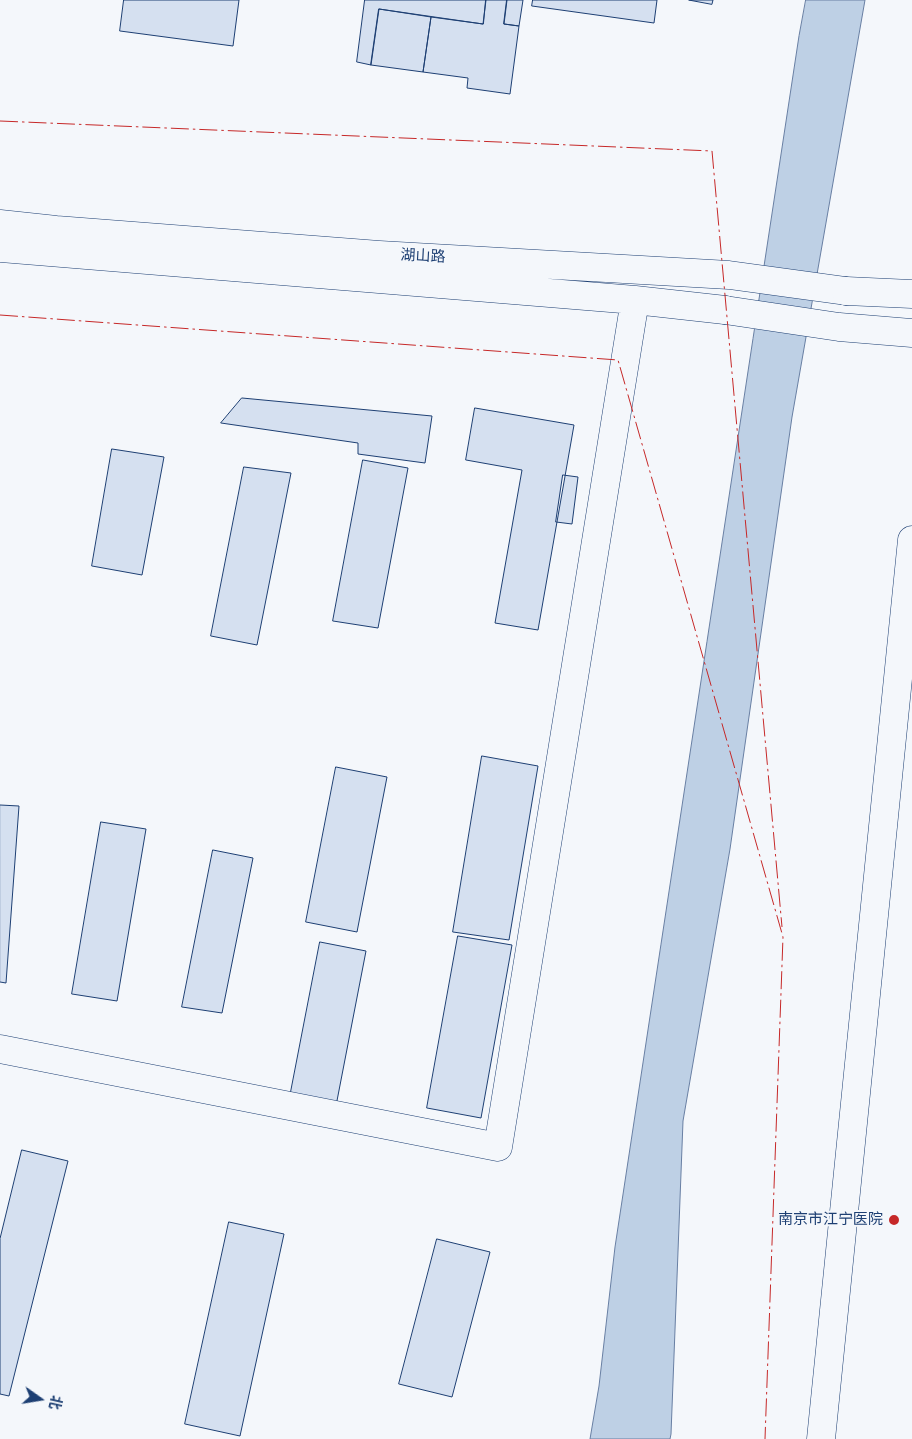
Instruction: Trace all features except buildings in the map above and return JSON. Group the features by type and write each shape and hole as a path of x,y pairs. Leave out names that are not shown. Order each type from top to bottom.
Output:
{"street":[{"name":"湖山路","path":"0,224 379,255 728,275 846,291 912,294"},
{"name":"湖山路","path":"0,248 635,300 726,310 839,327 912,333"},
{"path":"0,1049 498,1147 635,300"},
{"path":"822,1439 912,540"}],"water":[{"path":"806,0 865,0 792,417 730,849 683,1121 671,1434 670,1439 590,1439 599,1386 615,1247"}],"power":[{"path":"0,121 712,151 782,927"},
{"path":"0,315 618,360 783,937 765,1439"}],"place":[{"name":"南京市江宁医院","path":"894,1220"}]}
